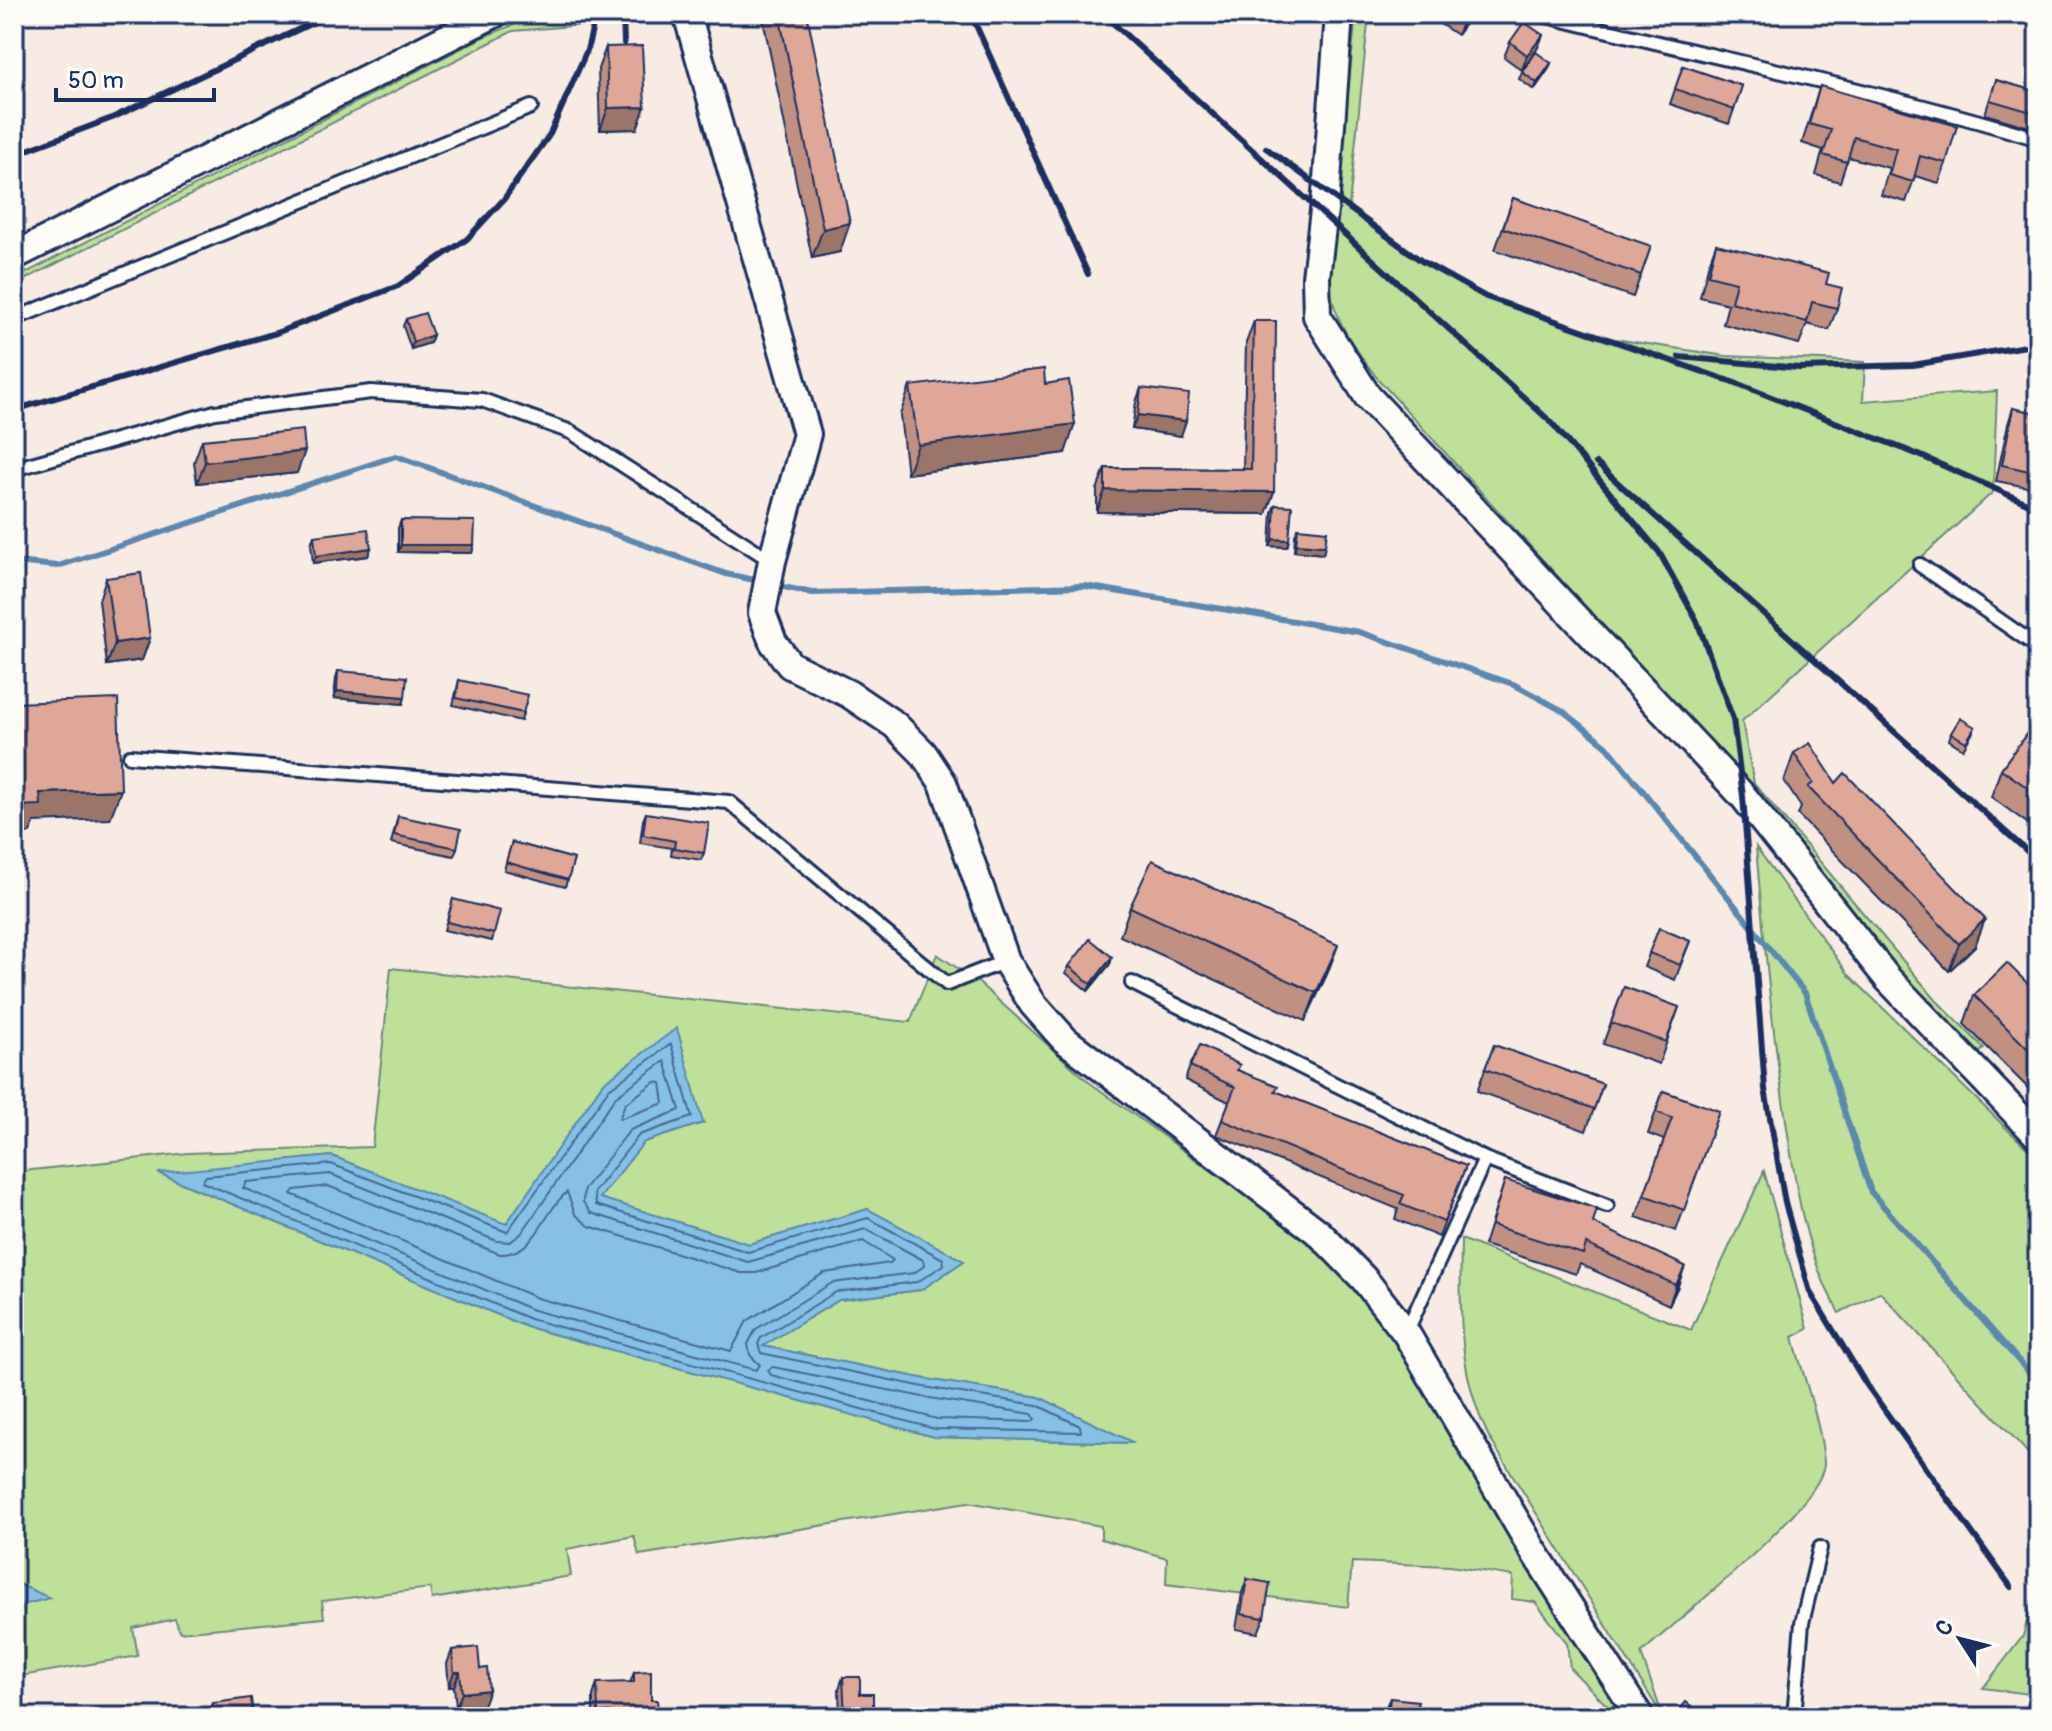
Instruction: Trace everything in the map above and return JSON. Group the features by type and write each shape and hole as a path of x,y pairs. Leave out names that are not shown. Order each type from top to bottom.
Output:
{"street":[{"path":"14,256 494,14"},
{"path":"687,14 807,434 772,561 762,613 773,642 790,665 849,694 895,725 923,753 943,783 1006,961 1033,1004 1065,1040 1319,1233 1364,1279 1406,1333 1533,1550 1640,1717"},
{"path":"1339,14 1326,194 1316,277 1317,316 1333,345 1368,397 1743,796 1888,979 2038,1136"}],"lane":[{"path":"1539,14 1725,61 1934,107 2038,139"},
{"path":"14,319 531,107"},
{"path":"14,469 215,412 371,392 482,400 571,432 772,561"},
{"path":"1920,565 2038,647"},
{"path":"130,756 729,802 947,984 1006,961"},
{"path":"1132,983 1485,1159 1607,1206"},
{"path":"1406,1333 1485,1159"},
{"path":"1794,1717 1802,1623 1820,1548"}],"green space":[{"path":"541,14 617,14 618,22 513,31 14,285 14,279 483,37"},
{"path":"1356,14 1369,14 1349,206 1406,250 1482,294 1589,335 1726,356 1865,362 1863,401 1997,391 1993,492 1742,721 1754,783 1936,1000 1984,1048 1975,1058 1854,936 1675,705 1378,379 1346,332 1339,320 1329,279"},
{"path":"1756,847 1849,975 2038,1159 2038,1464 1880,1292 1839,1313 1827,1291 1810,1244 1794,1171 1772,1019"},
{"path":"937,954 979,983 1089,1082 1312,1244 1408,1351 1632,1717 1618,1717 1570,1668 1567,1643 1535,1602 1512,1599 1513,1576 1450,1566 1352,1562 1348,1607 1166,1584 1167,1558 1101,1539 1101,1526 968,1502 639,1555 634,1536 567,1549 571,1576 432,1599 430,1588 322,1601 324,1618 180,1632 175,1619 133,1628 138,1656 21,1676 14,1660 14,1607 48,1598 14,1582 14,1172 188,1153 372,1147 391,968 910,1022","holes":["603,1083 703,1123 644,1142 599,1198 749,1244 868,1209 920,1290 839,1300 762,1346 926,1379 1039,1397 1132,1443 934,1437 527,1327 160,1174 332,1156 506,1225"]},
{"path":"1764,1171 1808,1329 1793,1337 1816,1416 1824,1462 1818,1480 1776,1532 1641,1653 1663,1717 1489,1437 1471,1389 1466,1365 1460,1291 1461,1239 1691,1330"},
{"path":"2038,1578 2038,1695 1983,1688 2023,1636"}],"water":[{"path":"677,1028 703,1123 644,1142 600,1198 749,1244 868,1209 964,1261 921,1290 839,1300 763,1346 926,1379 1039,1397 1134,1443 934,1437 527,1327 158,1173 332,1156 506,1224 603,1083"},
{"path":"14,1582 50,1598 14,1607"}],"building":[{"path":"779,14 807,14 850,223 823,229"},
{"path":"1453,14 1467,14 1463,21"},
{"path":"1524,22 1543,35 1527,55 1510,42"},
{"path":"642,46 645,107 608,108 606,47"},
{"path":"1536,52 1551,63 1537,83 1522,72"},
{"path":"1683,66 1742,86 1734,110 1675,89"},
{"path":"1996,80 2038,92 2038,114 1990,100"},
{"path":"1820,86 1957,126 1946,163 1920,156 1913,182 1889,175 1896,149 1854,137 1847,162 1823,155 1831,130 1809,124"},
{"path":"1513,198 1651,246 1641,275 1503,228"},
{"path":"1716,244 1829,273 1826,284 1842,288 1837,308 1812,302 1807,322 1731,302 1736,282 1708,275"},
{"path":"425,313 433,335 413,342 406,319"},
{"path":"1254,321 1276,321 1274,492 1105,490 1105,468 1251,469"},
{"path":"1044,369 1045,384 1069,380 1075,424 918,445 910,386"},
{"path":"1141,388 1189,394 1186,421 1138,415"},
{"path":"2013,408 2036,413 2033,429 2038,430 2038,473 2002,465"},
{"path":"303,430 305,451 205,462 202,440"},
{"path":"1275,505 1292,506 1289,540 1273,539"},
{"path":"401,520 475,521 474,545 401,545"},
{"path":"1298,528 1327,531 1325,546 1296,544"},
{"path":"368,529 371,548 316,556 314,536"},
{"path":"141,573 150,638 115,643 106,578"},
{"path":"338,671 407,677 405,697 337,691"},
{"path":"459,680 528,695 523,713 456,698"},
{"path":"118,699 121,790 40,793 41,805 14,806 14,703"},
{"path":"1960,718 1975,727 1966,742 1951,733"},
{"path":"2038,718 2038,795 2001,769"},
{"path":"1810,743 1836,783 1845,773 1985,919 1959,944 1808,787 1813,783 1794,753"},
{"path":"646,813 709,823 704,853 674,848 675,841 643,835"},
{"path":"398,816 461,829 457,848 394,835"},
{"path":"512,842 574,859 568,880 506,862"},
{"path":"1152,860 1338,945 1316,993 1130,907"},
{"path":"453,899 500,911 494,934 447,922"},
{"path":"1659,928 1690,941 1680,965 1649,953"},
{"path":"1090,939 1112,957 1091,984 1069,966"},
{"path":"2007,963 2038,994 2038,1059 1974,995"},
{"path":"1624,987 1679,1007 1666,1042 1611,1023"},
{"path":"1200,1045 1240,1065 1237,1070 1278,1086 1275,1091 1466,1166 1444,1222 1400,1204 1404,1195 1222,1120 1235,1087 1190,1066"},
{"path":"1494,1045 1603,1084 1594,1109 1485,1069"},
{"path":"1663,1091 1719,1111 1684,1210 1644,1195 1672,1118 1656,1112"},
{"path":"1505,1180 1597,1209 1593,1223 1685,1266 1676,1285 1586,1244 1583,1254 1491,1225"},
{"path":"1247,1579 1270,1583 1264,1618 1241,1614"},
{"path":"478,1647 480,1669 487,1668 489,1690 462,1693 460,1672 454,1672 452,1650"},
{"path":"651,1671 651,1700 657,1700 659,1717 614,1717 614,1712 598,1713 597,1683 634,1682 634,1672"},
{"path":"843,1677 860,1677 860,1694 873,1694 873,1717 845,1717"},
{"path":"251,1698 253,1717 214,1717 213,1703"},
{"path":"1390,1698 1418,1701 1416,1717 1385,1717 1385,1707 1389,1707"},
{"path":"1686,1702 1699,1712 1695,1717 1674,1717"}],"waterway":[{"path":"14,562 58,566 396,456 726,574 759,581"},
{"path":"774,585 812,593 1085,586 1359,632 1513,684 1563,711 1606,745 1805,993 1871,1192 2038,1383"}],"railway":[{"path":"14,155 112,118 331,14"},
{"path":"14,410 276,333 398,286 467,239 504,199 550,134 587,50 596,14"},
{"path":"623,14 624,43"},
{"path":"971,14 1088,274"},
{"path":"1103,14 1552,423 1659,552 1697,621 1733,719 1743,796 1765,1089 1785,1203 1810,1292 1866,1384 2011,1587"},
{"path":"1266,148 1423,262 1486,297 1741,385 1919,455 2038,508"},
{"path":"1679,357 1799,368 1913,365 2038,344"},
{"path":"1596,463 2038,861"}]}
